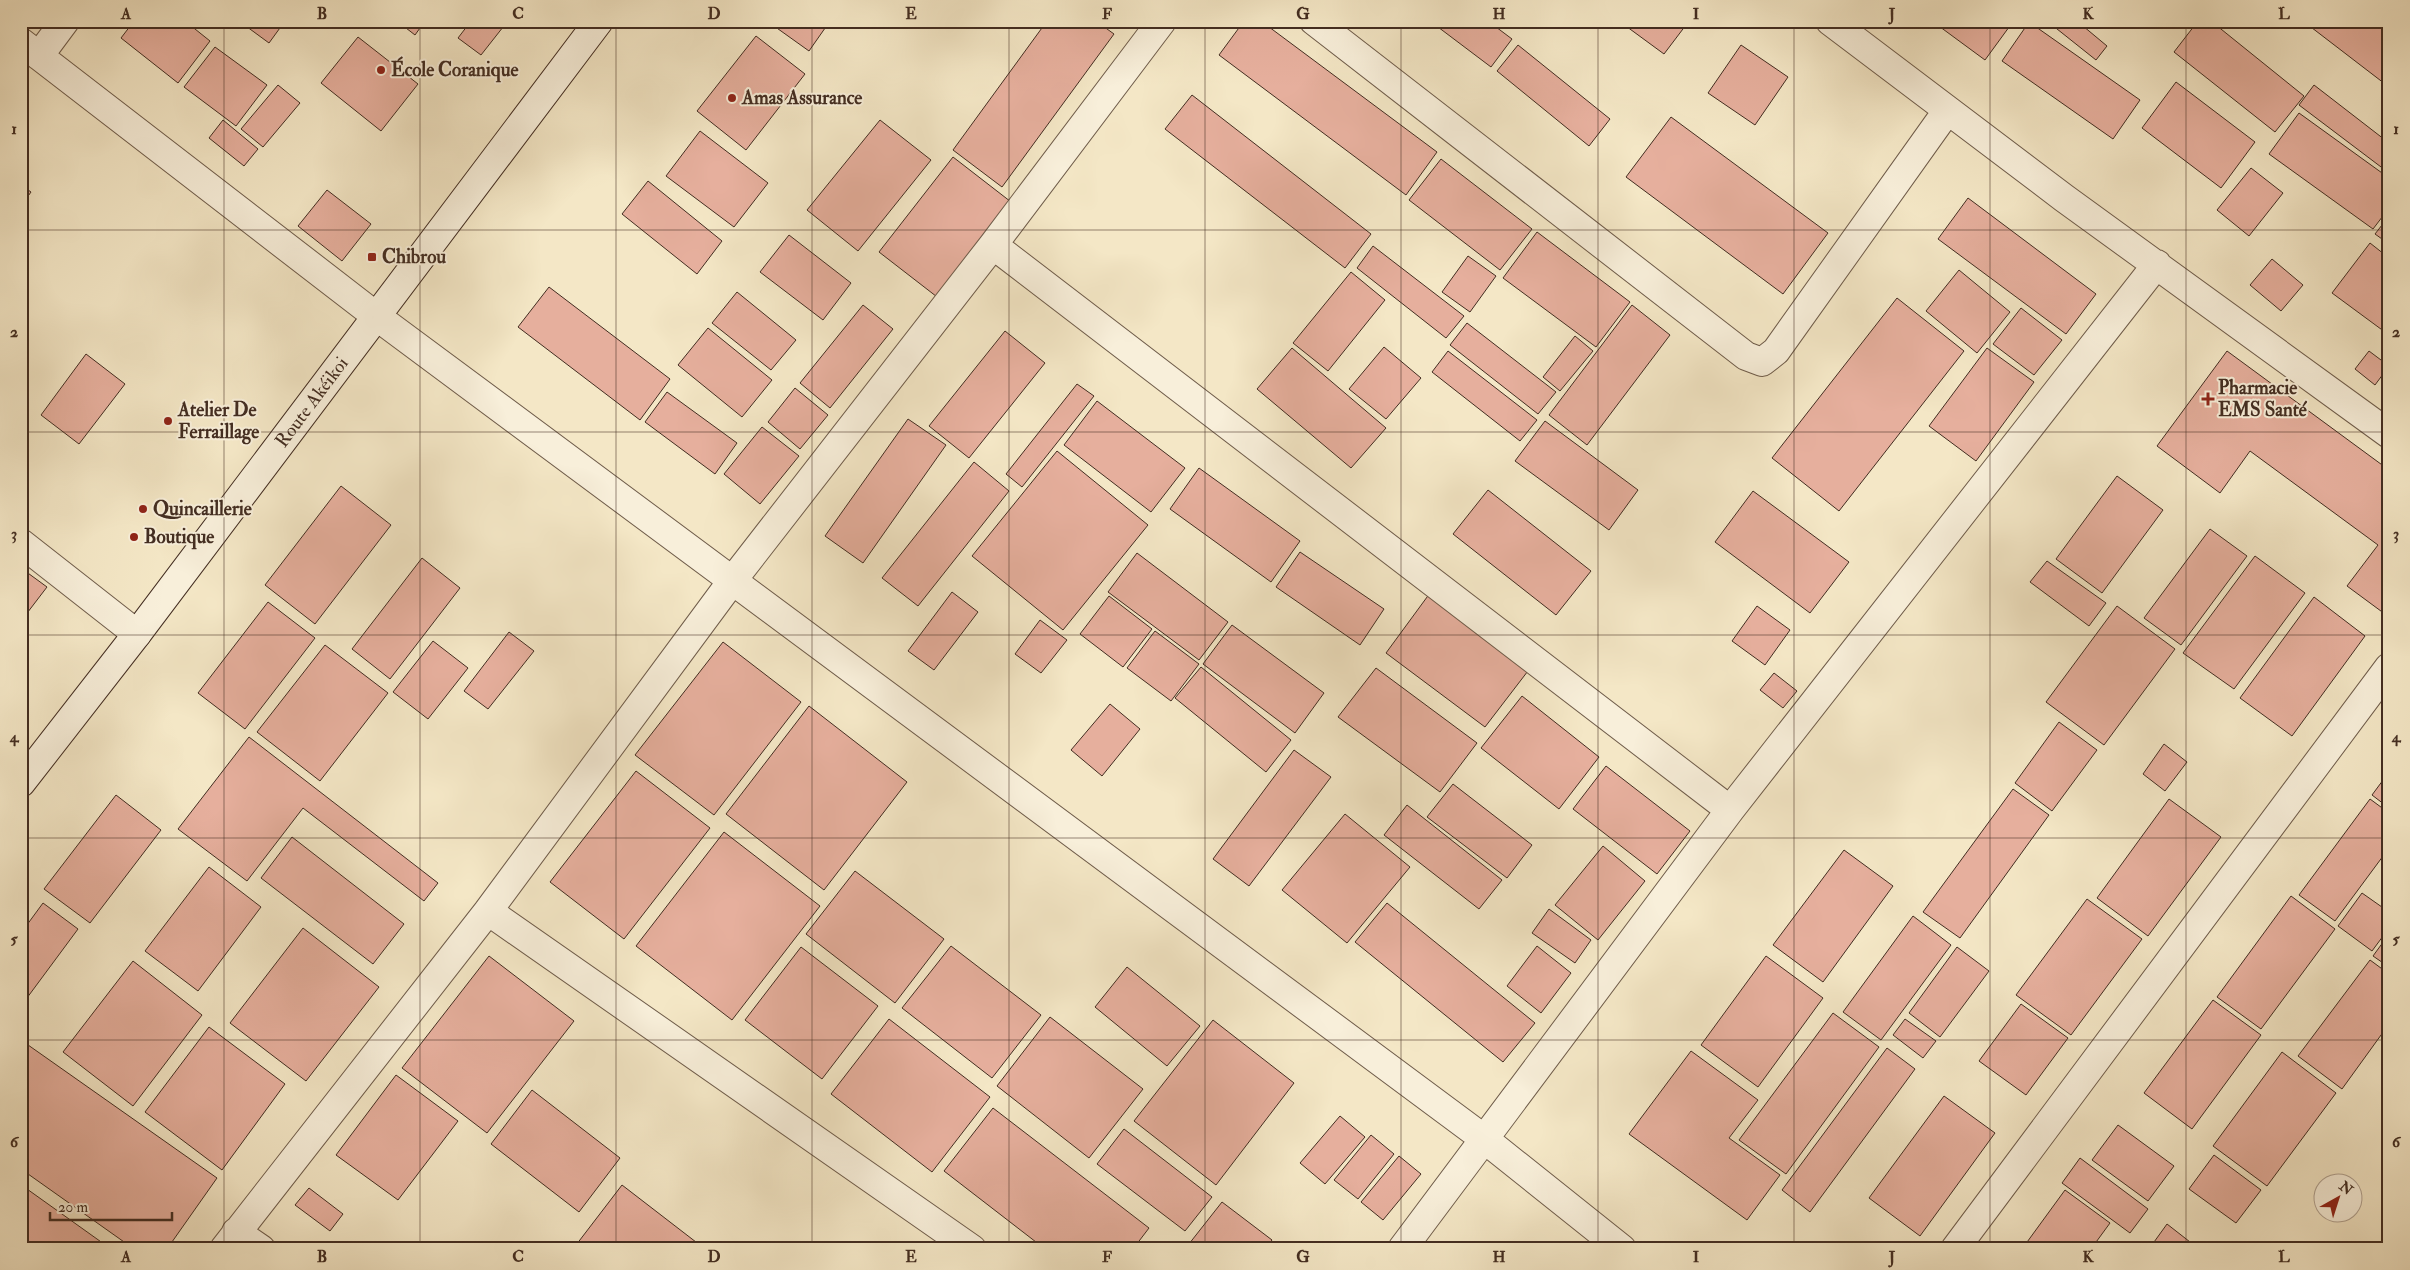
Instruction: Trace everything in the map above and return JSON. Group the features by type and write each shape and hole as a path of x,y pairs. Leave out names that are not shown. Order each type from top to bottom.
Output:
{"street":[{"path":"65,21 30,49 376,316 1483,1138 1622,1249"},
{"name":"Route Akéikoi","path":"21,783 137,634 599,21"},
{"path":"261,1249 230,1240 488,911 732,581 993,245 1162,21"},
{"path":"1314,21 1746,356 1762,362 1776,351 1947,111"},
{"path":"1830,21 1947,111 2389,434"},
{"path":"993,245 1730,810"},
{"path":"1402,1249 1483,1138 1730,810 2157,264"},
{"path":"21,543 137,634"},
{"path":"1955,1249 2389,667"},
{"path":"488,911 972,1249"}],"building":[{"path":"134,21 185,21 210,41 178,83 121,38"},
{"path":"239,21 285,21 269,43"},
{"path":"397,21 425,21 415,35"},
{"path":"471,21 507,22 481,55 458,38"},
{"path":"767,21 830,21 809,51"},
{"path":"1047,21 1096,21 1114,34 1002,187 953,150"},
{"path":"1244,21 1261,21 1437,152 1406,195 1219,55"},
{"path":"1430,21 1488,21 1512,39 1491,67"},
{"path":"1619,21 1689,21 1664,54"},
{"path":"1932,21 2010,21 2012,23 1985,60"},
{"path":"2047,21 2077,21 2107,46 2096,60"},
{"path":"2198,21 2211,21 2304,96 2275,132 2174,52"},
{"path":"2303,21 2389,21 2389,87"},
{"path":"2029,22 2140,100 2113,139 2002,61"},
{"path":"756,36 805,74 746,150 697,111"},
{"path":"358,37 418,84 381,131 321,83"},
{"path":"1518,45 1610,119 1589,146 1497,71"},
{"path":"1741,45 1788,77 1755,125 1708,93"},
{"path":"215,47 267,85 236,126 184,87"},
{"path":"2176,82 2255,142 2221,188 2142,128"},
{"path":"278,85 300,103 263,147 241,129"},
{"path":"2314,85 2389,143 2389,173 2299,105"},
{"path":"1192,95 1371,234 1345,268 1165,129"},
{"path":"2299,113 2389,178 2389,208 2373,229 2269,154"},
{"path":"1671,117 1828,233 1783,294 1626,177"},
{"path":"223,120 258,149 244,166 209,138"},
{"path":"880,120 931,160 858,251 807,210"},
{"path":"700,131 768,183 734,227 666,176"},
{"path":"953,157 1015,205 941,300 879,252"},
{"path":"1441,159 1532,229 1500,270 1409,200"},
{"path":"2251,168 2283,193 2249,236 2217,210"},
{"path":"648,181 722,241 697,274 622,214"},
{"path":"21,185 31,192 21,206"},
{"path":"327,190 371,224 342,261 298,226"},
{"path":"1968,198 2096,294 2066,334 1938,239"},
{"path":"2389,216 2389,244 2375,234"},
{"path":"1537,232 1630,302 1596,347 1503,278"},
{"path":"789,235 851,283 823,320 760,272"},
{"path":"2370,243 2389,258 2389,335 2332,293"},
{"path":"1373,246 1464,316 1446,338 1357,268"},
{"path":"1468,256 1496,276 1470,312 1442,292"},
{"path":"2272,259 2303,285 2281,311 2250,285"},
{"path":"1959,270 2010,312 1977,353 1926,311"},
{"path":"1351,272 1385,300 1328,371 1293,343"},
{"path":"549,287 670,379 640,420 518,327"},
{"path":"737,292 796,340 771,370 712,323"},
{"path":"1897,298 1964,351 1839,511 1772,458"},
{"path":"863,305 893,329 830,408 800,383"},
{"path":"1632,305 1670,335 1587,445 1549,415"},
{"path":"2021,308 2062,340 2034,375 1993,344"},
{"path":"1467,323 1556,392 1538,414 1450,345"},
{"path":"708,328 772,380 742,417 678,365"},
{"path":"1005,331 1045,363 969,458 929,426"},
{"path":"1575,336 1593,351 1560,391 1543,377"},
{"path":"1384,347 1421,378 1386,419 1349,389"},
{"path":"1292,348 1386,428 1351,468 1257,389"},
{"path":"1987,348 2034,382 1976,461 1929,426"},
{"path":"1448,351 1537,420 1520,441 1432,372"},
{"path":"2227,351 2389,470 2389,617 2347,586 2378,545 2250,451 2220,493 2157,446"},
{"path":"2369,351 2389,366 2375,385 2355,369"},
{"path":"86,354 125,384 79,444 41,415"},
{"path":"1077,384 1094,396 1022,487 1006,474"},
{"path":"795,388 828,415 800,449 768,422"},
{"path":"667,392 737,443 715,474 645,422"},
{"path":"1097,401 1185,468 1151,512 1064,445"},
{"path":"908,419 946,445 863,563 825,536"},
{"path":"1545,421 1638,490 1609,530 1515,461"},
{"path":"762,427 799,456 760,504 724,474"},
{"path":"1057,451 1148,525 1063,630 972,556"},
{"path":"974,462 1009,491 918,606 882,578"},
{"path":"1199,468 1300,541 1271,582 1170,509"},
{"path":"2117,476 2163,510 2102,593 2056,559"},
{"path":"341,486 391,525 315,624 265,585"},
{"path":"1488,490 1591,571 1556,615 1453,534"},
{"path":"1753,491 1849,562 1810,613 1715,542"},
{"path":"2210,529 2247,556 2181,645 2144,618"},
{"path":"1300,552 1384,609 1360,645 1276,587"},
{"path":"1137,553 1228,622 1199,660 1108,592"},
{"path":"2255,556 2305,593 2234,689 2183,653"},
{"path":"422,558 460,588 390,679 352,649"},
{"path":"2047,561 2106,603 2089,626 2030,582"},
{"path":"21,568 47,587 21,621"},
{"path":"952,592 978,612 934,670 908,651"},
{"path":"1430,593 1531,667 1485,727 1386,653"},
{"path":"1109,596 1152,629 1123,667 1080,634"},
{"path":"2314,597 2365,636 2292,736 2240,698"},
{"path":"268,602 315,638 245,729 198,693"},
{"path":"1757,606 1790,630 1765,665 1732,641"},
{"path":"2117,606 2175,649 2104,745 2046,702"},
{"path":"1040,620 1067,640 1041,673 1015,654"},
{"path":"1232,625 1324,693 1295,733 1203,664"},
{"path":"1155,631 1199,664 1171,701 1127,668"},
{"path":"509,632 534,651 488,709 464,691"},
{"path":"433,641 468,668 428,719 393,692"},
{"path":"723,642 801,702 714,815 635,755"},
{"path":"325,645 388,693 320,781 257,732"},
{"path":"1201,667 1291,740 1266,772 1175,698"},
{"path":"1376,668 1477,743 1440,792 1338,717"},
{"path":"1774,673 1797,691 1783,708 1760,690"},
{"path":"1522,696 1599,757 1559,809 1481,748"},
{"path":"1110,704 1140,729 1102,776 1071,750"},
{"path":"809,706 907,782 824,890 726,814"},
{"path":"2059,722 2097,750 2052,811 2015,783"},
{"path":"249,737 438,883 424,901 303,808 247,881 178,829"},
{"path":"2164,744 2187,762 2165,791 2143,774"},
{"path":"1294,750 1331,777 1249,886 1213,859"},
{"path":"1606,766 1690,831 1657,874 1573,809"},
{"path":"636,771 710,828 624,939 550,882"},
{"path":"2389,772 2389,808 2372,795"},
{"path":"1453,784 1532,845 1507,878 1427,817"},
{"path":"2013,789 2049,815 1960,938 1923,912"},
{"path":"116,795 161,830 90,923 44,889"},
{"path":"2169,799 2221,837 2148,936 2097,898"},
{"path":"2370,799 2389,813 2389,848 2335,921 2299,895"},
{"path":"1407,805 1502,880 1479,909 1384,835"},
{"path":"1345,814 1410,867 1347,943 1282,890"},
{"path":"724,832 820,906 732,1020 636,946"},
{"path":"292,837 404,924 373,964 261,878"},
{"path":"1603,846 1645,881 1598,940 1555,905"},
{"path":"1844,850 1893,886 1823,982 1773,945"},
{"path":"209,867 261,907 198,991 145,951"},
{"path":"855,871 944,939 895,1003 806,934"},
{"path":"2362,893 2389,912 2389,928 2372,951 2338,926"},
{"path":"2291,896 2335,929 2261,1029 2217,997"},
{"path":"2087,899 2142,939 2071,1035 2016,995"},
{"path":"43,903 78,929 21,1006 21,933"},
{"path":"1387,903 1535,1023 1503,1062 1355,942"},
{"path":"1549,909 1591,940 1575,963 1532,933"},
{"path":"1913,916 1951,945 1881,1040 1843,1012"},
{"path":"303,928 379,987 306,1081 230,1023"},
{"path":"2389,934 2389,967 2373,956"},
{"path":"951,946 1041,1015 992,1078 902,1008"},
{"path":"1537,946 1571,973 1541,1013 1507,986"},
{"path":"801,947 878,1006 822,1079 745,1020"},
{"path":"1957,947 1989,971 1940,1037 1909,1013"},
{"path":"489,956 574,1021 487,1133 402,1068"},
{"path":"1766,956 1823,998 1758,1087 1701,1045"},
{"path":"2370,960 2389,974 2389,1024 2342,1089 2298,1056"},
{"path":"133,961 202,1015 133,1106 63,1052"},
{"path":"1127,967 1200,1026 1167,1066 1095,1007"},
{"path":"2213,1000 2261,1035 2192,1129 2144,1093"},
{"path":"2021,1004 2068,1038 2026,1095 1979,1061"},
{"path":"1833,1013 1879,1047 1786,1174 1739,1140"},
{"path":"1050,1017 1143,1089 1089,1158 997,1086"},
{"path":"889,1019 990,1097 932,1172 831,1094"},
{"path":"1905,1019 1936,1041 1923,1058 1893,1035"},
{"path":"1213,1020 1294,1083 1216,1185 1134,1121"},
{"path":"209,1027 285,1084 222,1170 145,1112"},
{"path":"21,1040 217,1178 167,1249 134,1249 21,1169"},
{"path":"1887,1048 1915,1069 1810,1212 1782,1190"},
{"path":"1691,1051 1758,1100 1729,1138 1780,1175 1747,1220 1629,1134"},
{"path":"2282,1052 2336,1093 2267,1186 2213,1146"},
{"path":"396,1075 458,1121 398,1200 336,1155"},
{"path":"532,1090 620,1158 579,1212 491,1144"},
{"path":"1944,1096 1995,1133 1920,1236 1869,1198"},
{"path":"993,1108 1149,1228 1133,1249 1045,1249 944,1171"},
{"path":"1340,1116 1365,1137 1325,1184 1300,1163"},
{"path":"2118,1125 2174,1166 2148,1201 2092,1160"},
{"path":"1124,1129 1212,1197 1185,1231 1097,1164"},
{"path":"1371,1135 1394,1154 1358,1199 1334,1180"},
{"path":"2214,1155 2261,1190 2236,1223 2189,1189"},
{"path":"1399,1156 1421,1174 1383,1220 1361,1202"},
{"path":"2080,1158 2148,1209 2130,1233 2062,1183"},
{"path":"622,1185 705,1249 573,1249"},
{"path":"309,1188 343,1214 330,1231 295,1205"},
{"path":"27,1189 111,1249 21,1249 21,1197"},
{"path":"2065,1190 2110,1223 2091,1249 2022,1249"},
{"path":"1222,1202 1272,1240 1265,1249 1185,1249"},
{"path":"2167,1224 2199,1249 2149,1249"}],"place":[{"name":"École Coranique","path":"381,70"},
{"name":"Amas Assurance","path":"732,98"},
{"name":"Chibrou","path":"372,257"},
{"name":"Pharmacie EMS Santé","path":"2208,399"},
{"name":"Atelier De Ferraillage","path":"168,421"},
{"name":"Quincaillerie","path":"143,509"},
{"name":"Boutique","path":"134,537"}]}
